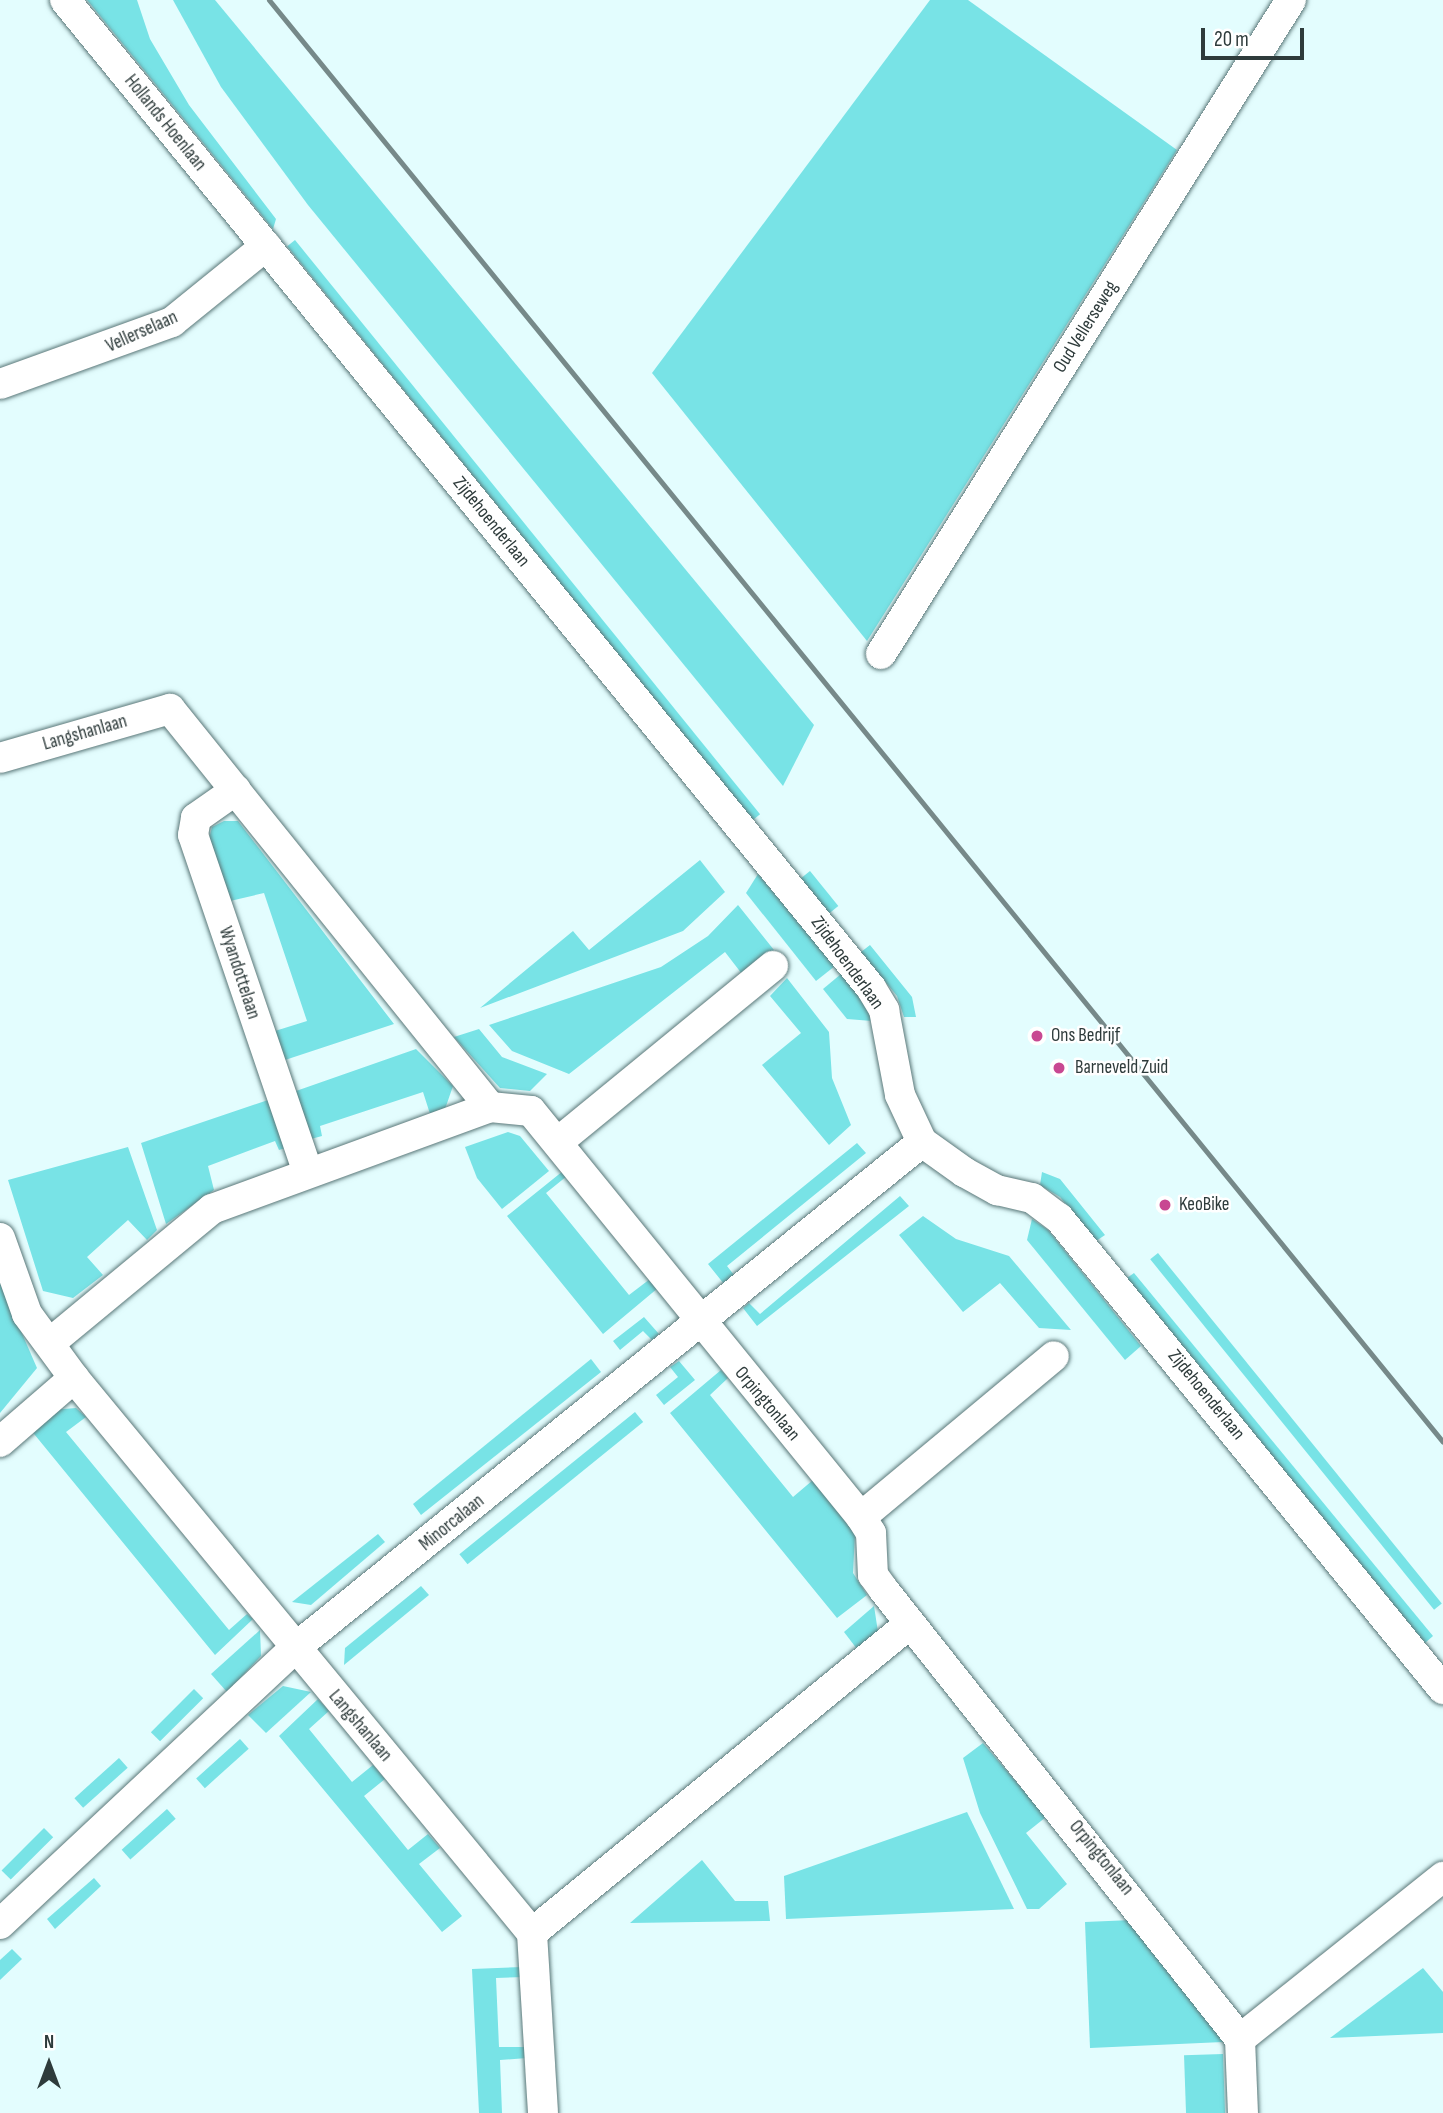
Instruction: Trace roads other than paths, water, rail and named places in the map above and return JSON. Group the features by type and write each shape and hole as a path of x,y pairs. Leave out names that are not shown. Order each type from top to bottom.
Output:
{"street":[{"name":"Hollands Hoenlaan","path":"65,0 266,246"},
{"name":"Oud Vellerseweg","path":"881,653 1291,0"},
{"name":"Vellerselaan","path":"0,384 172,322 266,246"},
{"name":"Zijdehoenderlaan","path":"266,246 870,988 884,1010 900,1095 922,1142 964,1172 1039,1201 1059,1218 1443,1689"},
{"name":"Langshanlaan","path":"0,758 170,709 236,790"},
{"path":"236,790 489,1108"},
{"name":"Wyandottelaan","path":"236,790 196,818 193,835 308,1173"},
{"path":"558,1142 773,966"},
{"path":"50,1343 212,1209 489,1108 531,1111 701,1323"},
{"name":"Minorcalaan","path":"0,1924 295,1648 922,1142"},
{"name":"Langshanlaan","path":"0,1238 27,1314 74,1378 532,1933"},
{"name":"Orpingtonlaan","path":"701,1323 861,1517 875,1545 873,1575 909,1624 1240,2039"},
{"path":"861,1517 1054,1356"},
{"path":"0,1443 74,1378"},
{"path":"543,2113 532,1933 909,1624"},
{"path":"1244,2113 1240,2039 1443,1877"}],"railway":[{"path":"269,0 1443,1442"}],"place":[{"name":"Ons Bedrijf","path":"1037,1036"},
{"name":"Barneveld Zuid","path":"1059,1068"},
{"name":"KeoBike","path":"1165,1205"}]}
